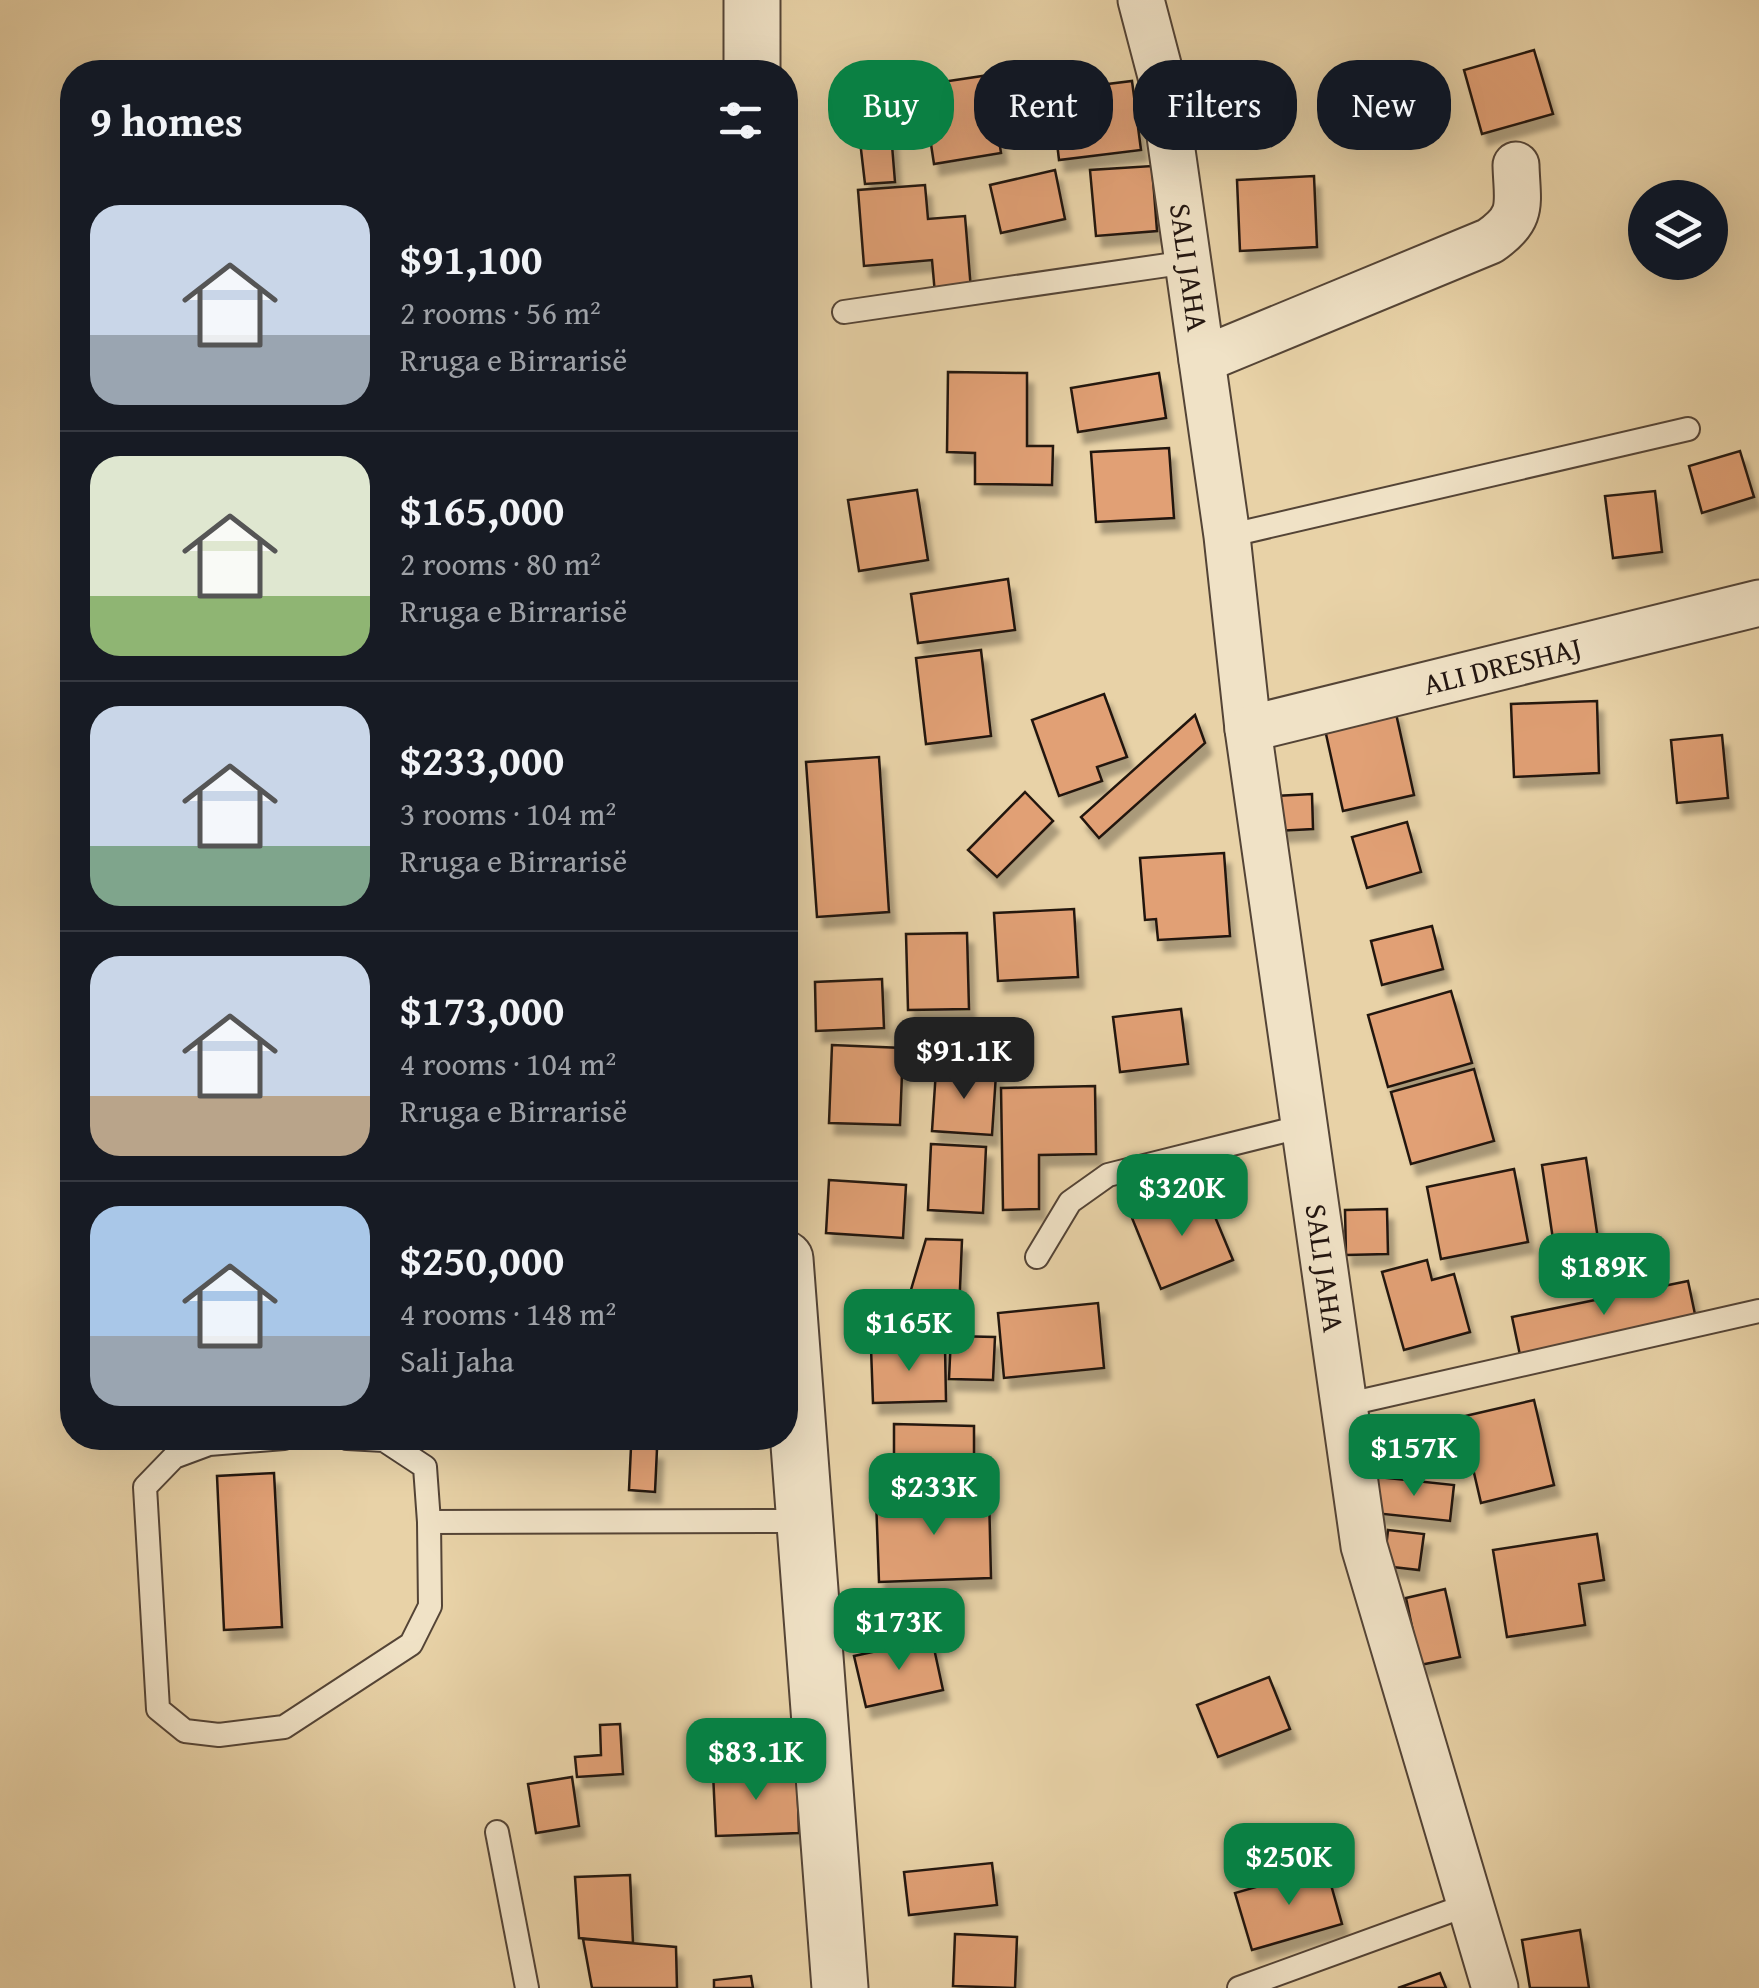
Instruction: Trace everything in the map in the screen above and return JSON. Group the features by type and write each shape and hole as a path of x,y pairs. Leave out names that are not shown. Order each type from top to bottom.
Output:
{"street":[{"path":"752,0 752,60"},
{"name":"SALI JAHA","path":"1143,0 1162,80 1226,536 1248,728 1364,1546 1495,1988"},
{"path":"1202,360 1490,241 1509,228 1517,210 1516,164"},
{"name":"ALI DRESHAJ","path":"1248,728 1759,603"},
{"path":"798,1438 840,1988"},
{"path":"832,1880 863,1988"}],"lane":[{"path":"844,312 1188,262"},
{"path":"1226,536 1688,429"},
{"path":"1037,1257 1070,1202 1108,1175 1304,1126"},
{"path":"1344,1405 1759,1312"},
{"path":"193,1450 174,1457 145,1487 158,1709 185,1731 219,1735 284,1727 411,1644 430,1606 429,1522 425,1467 399,1450"},
{"path":"429,1522 804,1521"},
{"path":"497,1832 527,1988"},
{"path":"1239,1988 1470,1904"}],"building":[{"path":"1534,50 1553,114 1482,134 1464,70"},
{"path":"974,77 974,150 1001,153 934,164 932,150 954,150 954,80"},
{"path":"1132,81 1133,150 1141,150 1059,160 1058,150 1113,150 1113,83"},
{"path":"861,150 892,150 895,182 865,184"},
{"path":"1152,166 1157,231 1096,236 1090,170"},
{"path":"1055,170 1065,219 1001,233 990,185"},
{"path":"1314,176 1317,247 1240,251 1237,180"},
{"path":"925,185 928,219 965,216 971,290 935,294 932,260 864,266 858,190"},
{"path":"948,372 1027,373 1027,446 1053,446 1052,485 975,484 975,453 947,452"},
{"path":"1159,373 1166,418 1078,432 1071,388"},
{"path":"1169,448 1174,518 1096,522 1091,452"},
{"path":"1740,451 1754,497 1702,513 1689,466"},
{"path":"917,490 928,560 859,571 848,500"},
{"path":"1655,491 1662,552 1613,558 1605,496"},
{"path":"1008,579 1015,630 918,643 911,594"},
{"path":"981,650 991,736 926,744 916,658"},
{"path":"1104,694 1127,757 1097,767 1102,781 1059,796 1032,720"},
{"path":"1597,701 1599,773 1514,777 1511,704"},
{"path":"1395,709 1414,795 1343,811 1324,725"},
{"path":"1195,715 1205,743 1099,838 1081,817"},
{"path":"1722,735 1728,798 1677,803 1671,740"},
{"path":"879,757 889,912 817,917 806,762"},
{"path":"1025,792 1053,821 997,877 968,850"},
{"path":"1312,794 1313,829 1276,831 1275,796"},
{"path":"1407,822 1421,872 1367,888 1352,837"},
{"path":"1224,853 1230,936 1158,940 1156,919 1145,920 1140,858"},
{"path":"1074,909 1078,977 998,981 994,913"},
{"path":"1432,926 1443,969 1382,985 1371,941"},
{"path":"967,933 969,1009 908,1010 906,934"},
{"path":"882,979 884,1028 816,1031 815,982"},
{"path":"1451,991 1472,1063 1388,1087 1368,1015"},
{"path":"1181,1009 1188,1064 1120,1072 1113,1017"},
{"path":"1023,1032 1025,1057 1007,1060 1003,1034"},
{"path":"832,1045 903,1048 900,1125 829,1123"},
{"path":"1474,1069 1494,1141 1411,1164 1391,1092"},
{"path":"936,1070 996,1074 992,1135 932,1131"},
{"path":"1095,1086 1096,1154 1039,1155 1039,1209 1003,1210 1001,1088"},
{"path":"931,1144 986,1147 983,1213 928,1210"},
{"path":"1586,1158 1599,1246 1555,1253 1542,1165"},
{"path":"1514,1169 1528,1242 1441,1259 1427,1187"},
{"path":"829,1180 906,1185 903,1238 826,1233"},
{"path":"1203,1188 1233,1260 1161,1289 1132,1218"},
{"path":"1387,1209 1388,1254 1346,1255 1345,1210"},
{"path":"926,1239 962,1240 959,1312 905,1310"},
{"path":"1427,1260 1432,1280 1454,1274 1470,1332 1404,1350 1382,1272"},
{"path":"1688,1281 1696,1319 1520,1355 1512,1317"},
{"path":"1098,1303 1104,1368 1004,1378 998,1313"},
{"path":"951,1336 995,1337 993,1380 949,1379"},
{"path":"945,1346 946,1401 873,1403 871,1348"},
{"path":"1534,1400 1554,1485 1481,1503 1461,1417"},
{"path":"894,1424 974,1426 974,1481 894,1479"},
{"path":"631,1450 657,1450 655,1492 629,1490"},
{"path":"274,1473 282,1627 224,1630 217,1476"},
{"path":"1378,1477 1454,1485 1450,1521 1374,1513"},
{"path":"989,1494 991,1578 879,1582 876,1498"},
{"path":"1388,1530 1424,1534 1419,1570 1384,1566"},
{"path":"1597,1534 1604,1580 1579,1584 1585,1625 1507,1637 1493,1550"},
{"path":"1445,1589 1460,1657 1420,1665 1406,1598"},
{"path":"932,1639 943,1690 866,1707 854,1656"},
{"path":"1269,1677 1290,1729 1218,1757 1197,1705"},
{"path":"620,1724 623,1774 577,1777 575,1757 601,1755 600,1725"},
{"path":"797,1769 799,1833 716,1836 713,1773"},
{"path":"572,1777 579,1826 536,1833 528,1784"},
{"path":"992,1863 997,1905 909,1915 904,1872"},
{"path":"1326,1867 1342,1924 1252,1950 1235,1893"},
{"path":"630,1875 633,1943 579,1938 575,1877"},
{"path":"1580,1930 1589,1988 1530,1988 1522,1940"},
{"path":"955,1934 1017,1937 1015,1988 953,1986"},
{"path":"583,1939 676,1947 677,1988 592,1988"},
{"path":"1440,1973 1446,1988 1398,1988"},
{"path":"751,1976 753,1988 714,1988 714,1980"}]}
